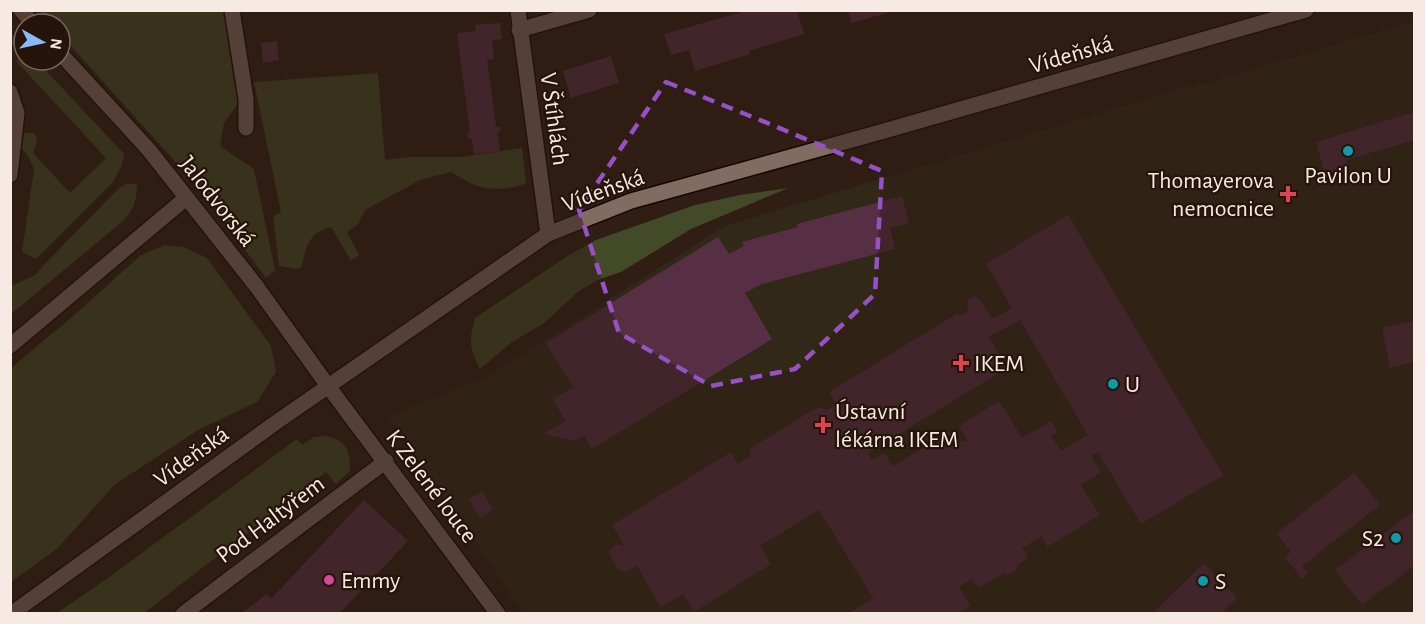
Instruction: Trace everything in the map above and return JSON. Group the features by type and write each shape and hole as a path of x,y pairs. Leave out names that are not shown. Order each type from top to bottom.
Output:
{"street":[{"path":"232,10 246,99 246,128"},
{"name":"V Štíhlách","path":"518,10 548,234"},
{"path":"519,30 589,10"},
{"name":"Vídeňská","path":"10,614 328,386 548,234 631,201 877,134 1306,10"},
{"name":"Jalodvorská","path":"72,66 149,150 257,287 328,386"},
{"path":"10,92 17,113 10,176"},
{"path":"10,346 186,198"},
{"name":"K Zelené louce","path":"328,386 498,614"},
{"name":"Pod Haltýřem","path":"183,614 386,461"}],"highlighted area":[{"path":"666,82 882,171 875,294 795,369 711,386 619,333 579,210"}],"shaded area":[{"name":"IKEM","path":"1414,21 1414,613 524,613 388,416 488,376 725,226 1181,88 1207,83"}],"green space":[{"path":"232,11 242,98 224,123 220,146 254,169 275,270 266,278 199,188 72,47 72,12 40,12"},
{"path":"26,72 47,72 124,154 123,162 112,183 36,259 22,252 34,169 27,154 21,148 19,139 25,133 34,133 37,140 33,153 70,193 106,158"},
{"path":"378,73 385,160 409,157 460,157 522,148 526,183 510,188 487,188 474,185 451,172 420,180 365,210 358,224 347,232 359,255 351,261 331,227 313,237 307,247 301,268 279,266 273,216 281,212 254,82"},
{"path":"126,184 137,184 137,190 132,208 123,221 11,314 11,286 35,275 118,189"},
{"path":"788,188 691,229 621,272 600,279 579,291 544,323 512,342 480,369 471,344 475,318 569,255 596,240 695,205"},
{"path":"164,245 184,247 207,258 271,346 276,372 257,402 198,430 114,485 58,548 11,582 11,368 140,256"},
{"path":"326,436 339,441 346,448 350,471 336,484 326,472 144,613 57,613 297,439 302,445 314,437"}],"building":[{"path":"738,10 797,10 804,34 695,71 689,50 671,55 664,34 739,13"},
{"path":"848,10 894,10 894,11 851,23"},
{"path":"500,23 502,39 492,40 494,59 487,60 496,127 501,127 501,131 497,132 500,151 474,154 472,139 468,139 467,133 470,132 457,33 476,31 475,25"},
{"path":"277,41 279,60 263,63 261,43"},
{"path":"611,56 619,83 571,98 563,71"},
{"name":"Pavilon U","path":"1414,112 1414,140 1346,160 1350,174 1327,181 1316,142"},
{"path":"902,196 909,223 890,228 895,249 762,284 745,293 772,339 592,449 584,435 575,441 544,434 565,421 553,399 573,387 546,343 718,237 729,254 744,246 742,242 798,227 797,224"},
{"path":"1068,215 1223,475 1141,524 1098,452 1091,456 1101,472 1081,485 1100,515 1047,547 1042,536 1022,548 1028,558 1008,575 1004,573 978,588 972,579 959,587 971,606 958,614 848,614 873,598 819,510 760,546 771,564 694,612 683,594 661,607 637,566 626,572 619,571 609,554 611,548 617,544 624,545 612,525 731,452 738,464 749,457 751,448 818,407 827,410 836,404 829,392 958,313 960,316 969,310 968,300 973,297 979,298 992,319 1012,308 986,264","holes":["1020,320 1088,435 1061,451 1051,436 1058,432 1051,421 1022,438 999,401 959,426 968,441 960,442 960,445 951,431 893,466 884,453 872,460 868,453 1007,368 989,337"]},
{"path":"1414,321 1414,362 1390,368 1382,328"},
{"path":"1354,473 1380,505 1302,566 1308,573 1302,579 1285,557 1291,552 1277,533"},
{"path":"482,491 493,509 480,518 469,500"},
{"path":"364,500 408,541 339,614 240,614 267,594 271,599"},
{"name":"S2","path":"1414,511 1414,566 1362,605 1335,570"},
{"name":"S","path":"1204,563 1237,598 1221,614 1152,614"}],"place":[{"name":"Pavilon U","path":"1348,151"},
{"name":"Thomayerova nemocnice","path":"1288,194"},
{"name":"IKEM","path":"961,363"},
{"name":"U","path":"1113,384"},
{"name":"Ústavní lékárna IKEM","path":"823,425"},
{"name":"S2","path":"1396,538"},
{"name":"Emmy","path":"329,580"},
{"name":"S","path":"1203,581"}]}
